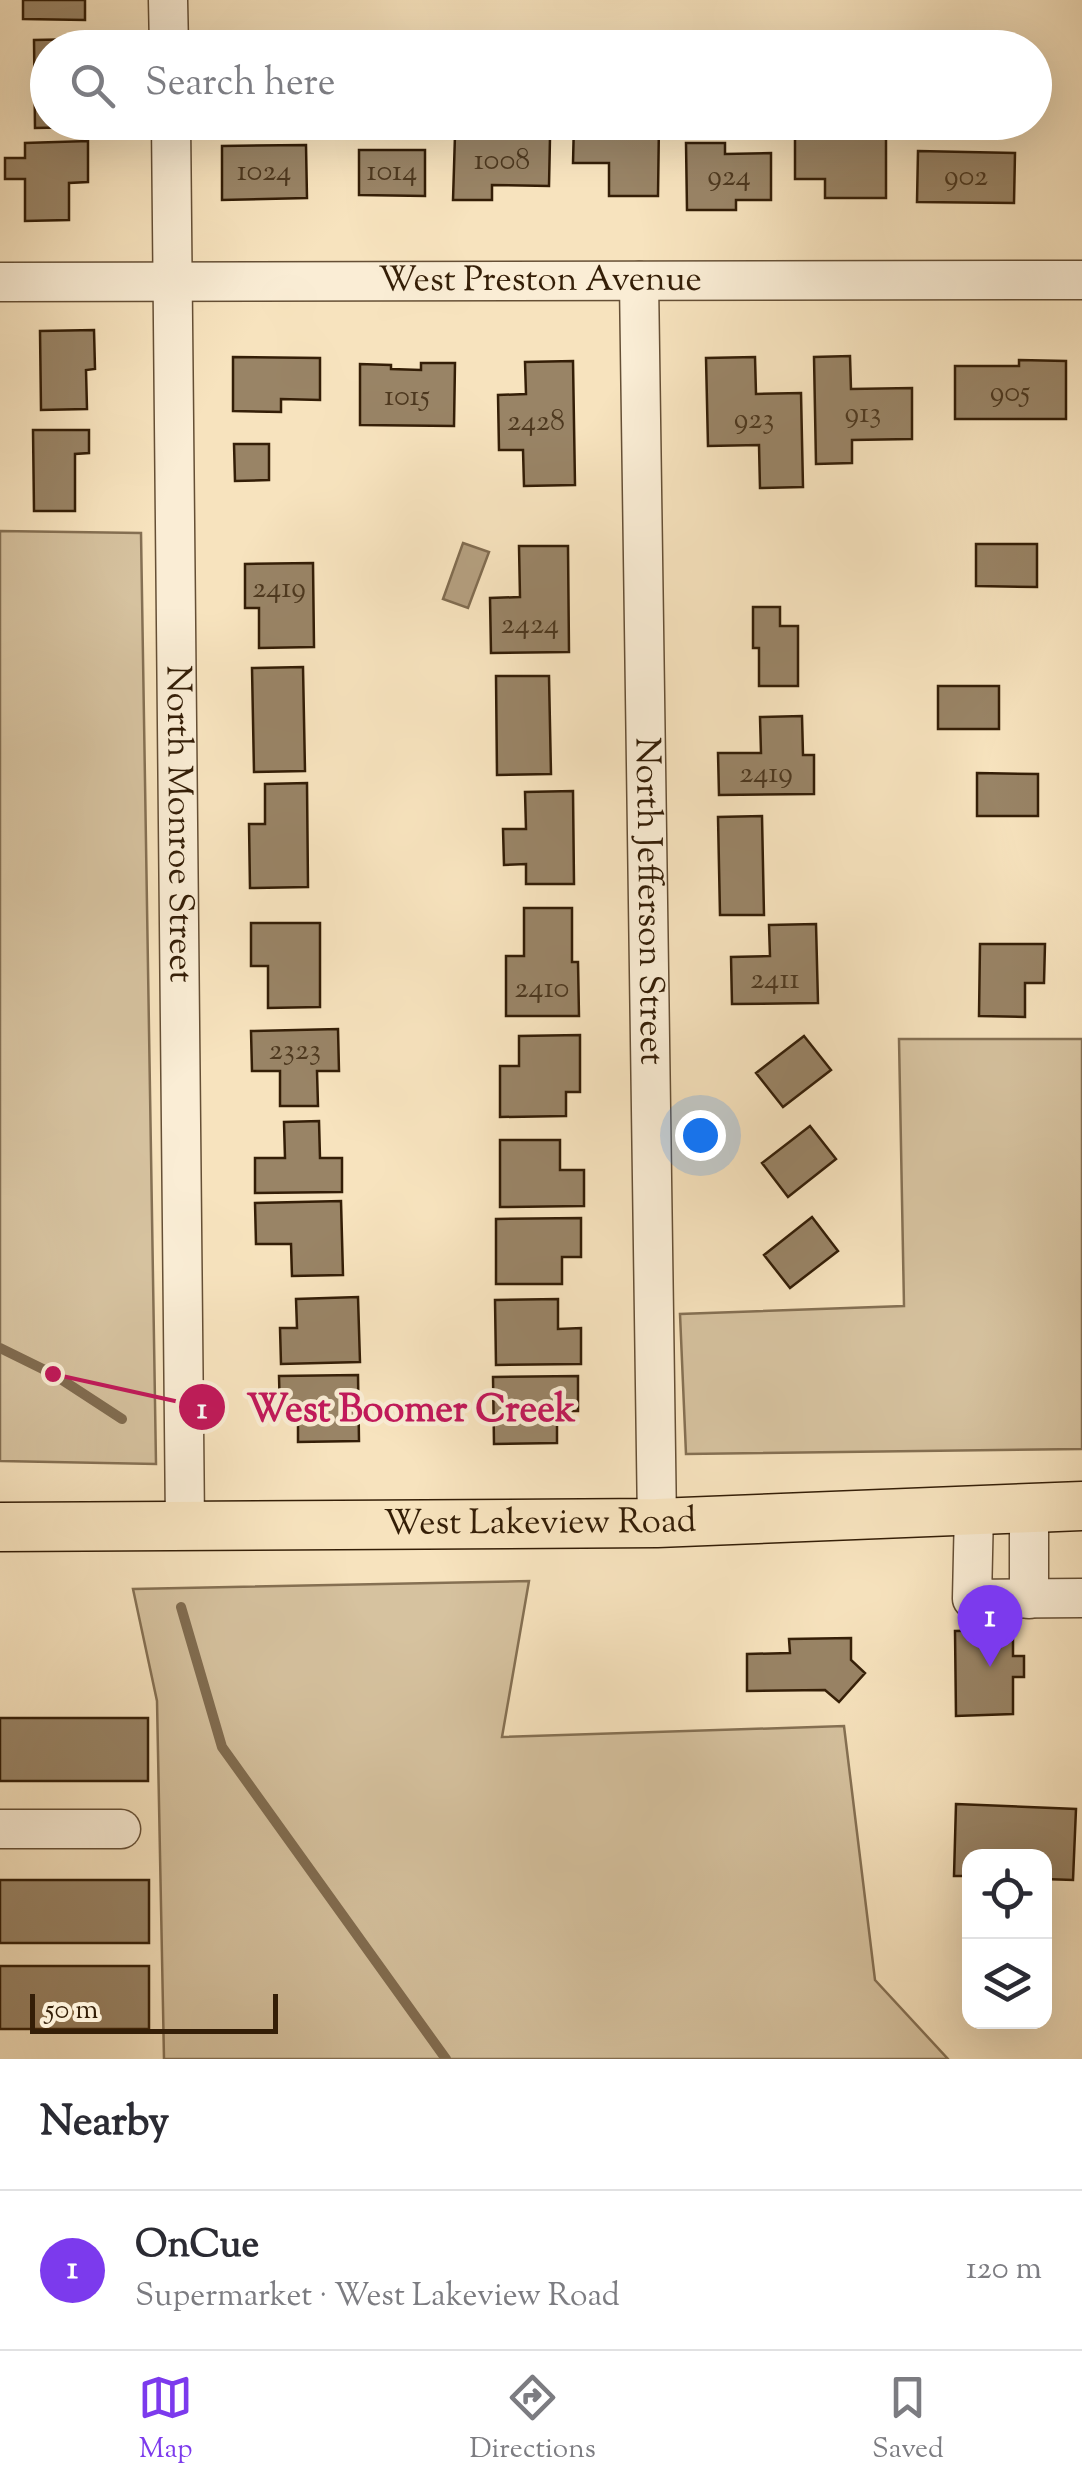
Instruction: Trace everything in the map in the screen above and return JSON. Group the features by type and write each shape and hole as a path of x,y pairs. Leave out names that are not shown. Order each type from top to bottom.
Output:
{"main road":[{"name":"West Lakeview Road","path":"0,1526 657,1523 1082,1506"}],"street":[{"path":"168,0 169,30"},
{"name":"North Monroe Street","path":"171,140 186,1526"},
{"name":"North Jefferson Street","path":"639,280 657,1523"},
{"name":"West Preston Avenue","path":"0,282 1082,280"},
{"path":"1029,1508 1029,1599"},
{"path":"974,1510 972,1599 1082,1598"},
{"path":"0,1829 122,1830"}],"shaded area":[{"path":"0,531 141,533 156,1464 0,1461"},
{"path":"463,543 489,552 468,608 443,599"},
{"path":"899,1039 1082,1039 1082,1449 686,1454 680,1314 904,1306"},
{"path":"529,1581 502,1737 844,1726 875,1980 948,2059 164,2059 157,1701 133,1589"}],"building":[{"path":"23,0 85,0 85,20 23,19"},
{"path":"455,140 550,140 549,186 492,185 492,200 453,200"},
{"path":"574,140 659,140 658,196 609,196 609,163 573,163"},
{"path":"795,140 886,140 886,198 825,198 825,179 795,179"},
{"path":"88,141 88,182 69,183 69,220 25,221 25,179 5,179 5,158 25,158 25,143"},
{"path":"686,143 725,143 725,154 771,153 771,200 736,200 736,210 687,210"},
{"path":"306,145 307,198 222,200 222,146"},
{"path":"359,150 425,150 425,196 359,195"},
{"path":"918,151 1015,153 1014,203 917,202"},
{"path":"94,330 95,369 86,370 87,409 41,410 40,331"},
{"path":"850,356 851,389 912,388 912,439 852,440 852,463 816,464 814,357"},
{"path":"233,357 320,358 320,400 281,399 281,412 233,411"},
{"path":"755,357 756,394 801,393 803,487 760,488 759,445 708,446 706,358"},
{"path":"1019,360 1066,361 1066,419 955,419 955,366 1019,366"},
{"path":"573,361 575,485 524,486 523,450 499,450 498,395 526,394 525,362"},
{"path":"421,363 455,363 454,426 360,425 360,364 421,370"},
{"path":"33,430 89,430 89,453 75,454 75,511 34,511"},
{"path":"234,444 269,444 269,480 235,481"},
{"path":"976,544 1037,544 1037,587 976,586"},
{"path":"519,546 568,546 569,652 491,653 490,598 520,597"},
{"path":"313,563 314,647 259,648 259,608 245,608 245,564"},
{"path":"753,607 780,607 780,626 798,626 798,686 759,686 759,648 753,648"},
{"path":"303,667 305,771 254,772 252,668"},
{"path":"496,676 549,676 551,774 497,775"},
{"path":"938,686 999,686 999,729 938,729"},
{"path":"802,716 803,755 814,755 814,794 719,795 718,753 761,753 760,717"},
{"path":"977,773 1038,774 1038,816 977,816"},
{"path":"307,783 308,887 250,888 249,824 265,824 265,784"},
{"path":"573,791 574,884 526,884 526,864 504,865 503,829 526,829 525,792"},
{"path":"762,816 764,915 720,915 718,817"},
{"path":"524,908 572,908 572,962 578,962 579,1016 506,1016 506,956 524,956"},
{"path":"251,923 320,923 320,1007 268,1008 268,966 251,966"},
{"path":"816,924 818,1003 732,1004 731,957 770,956 769,925"},
{"path":"980,944 1045,944 1044,983 1025,983 1025,1017 979,1016"},
{"path":"338,1029 339,1071 317,1071 318,1106 280,1106 280,1071 252,1071 251,1031"},
{"path":"580,1035 580,1092 566,1092 566,1116 500,1117 500,1066 519,1066 519,1036"},
{"path":"804,1036 831,1070 783,1107 756,1073"},
{"path":"319,1121 320,1158 342,1158 342,1192 255,1193 255,1158 285,1158 284,1122"},
{"path":"810,1126 836,1159 788,1197 762,1163"},
{"path":"500,1140 560,1140 560,1170 584,1170 584,1206 500,1207"},
{"path":"341,1201 343,1275 292,1276 291,1244 256,1244 255,1203"},
{"path":"812,1217 838,1251 790,1288 764,1255"},
{"path":"581,1218 581,1257 562,1257 562,1284 496,1284 496,1219"},
{"path":"358,1297 360,1362 281,1364 280,1328 297,1328 296,1299"},
{"path":"558,1299 558,1329 581,1328 581,1364 496,1365 495,1300"},
{"path":"358,1375 359,1441 298,1442 298,1413 280,1414 279,1376"},
{"path":"578,1376 578,1411 557,1411 557,1443 494,1444 493,1377"},
{"path":"1013,1630 1013,1656 1024,1656 1024,1677 1013,1677 1013,1714 956,1716 955,1631"},
{"path":"851,1638 851,1660 865,1673 839,1702 825,1690 747,1691 747,1654 790,1653 789,1639"},
{"path":"0,1718 148,1718 148,1781 0,1781"},
{"path":"956,1804 1076,1809 1073,1880 1052,1879 1052,1849 962,1849 962,1876 954,1876"},
{"path":"0,1880 149,1880 149,1943 0,1943"},
{"path":"0,1966 149,1966 149,2029 0,2029"}],"waterway":[{"path":"0,1348 53,1374 122,1419"},
{"path":"181,1607 222,1747 446,2059"}],"place":[{"name":"West Boomer Creek","path":"53,1374"},
{"name":"OnCue","path":"990,1667"}]}
